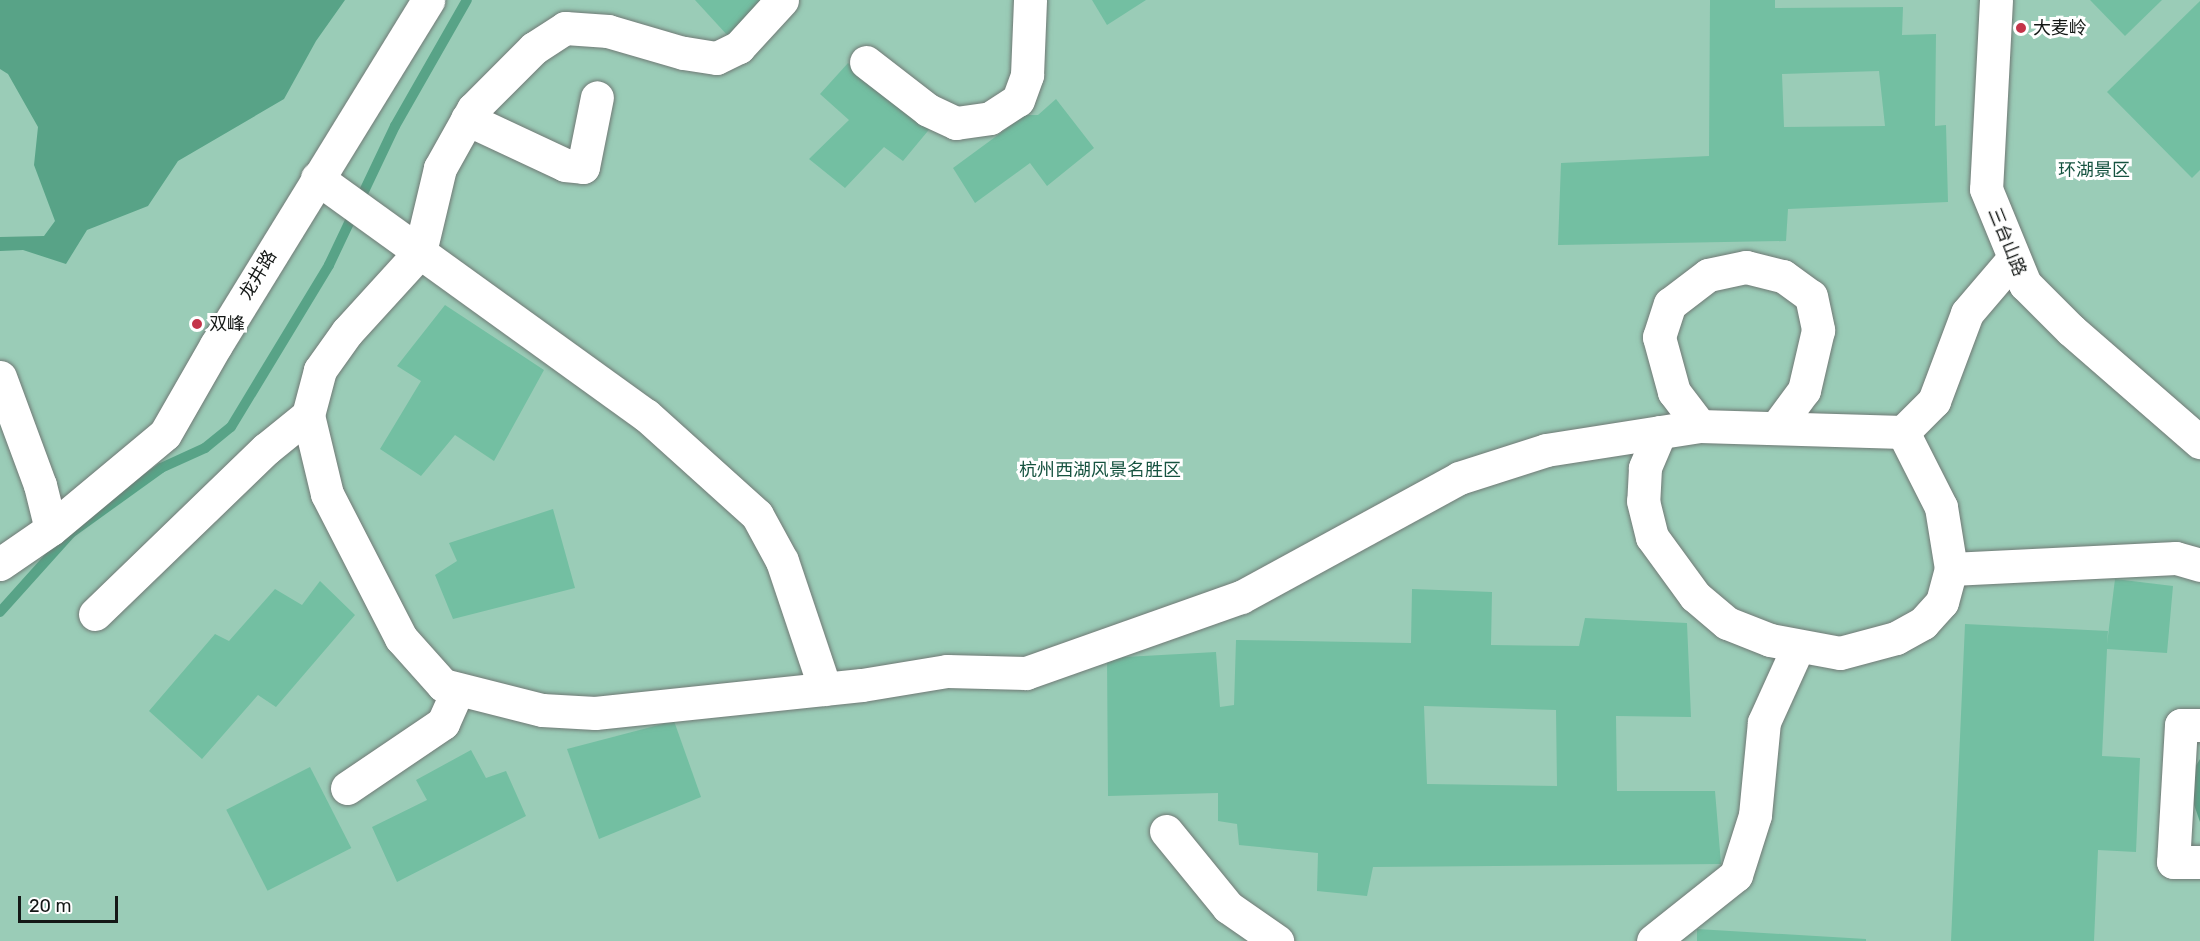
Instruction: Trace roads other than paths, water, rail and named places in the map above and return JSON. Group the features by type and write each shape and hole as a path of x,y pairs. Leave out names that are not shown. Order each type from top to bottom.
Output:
{"street":[{"name":"龙井路","path":"0,564 51,529 165,434 316,178 428,0"},
{"path":"782,0 739,46 716,58 683,53 608,31 565,28 504,74 467,119 440,168 420,252 347,332 320,370 308,415 327,494 401,638 443,685 542,710 595,713 825,689 947,671 1026,673 1241,597 1459,478 1546,450 1700,426 1903,432 1934,401 1966,313 2014,258"},
{"path":"866,62 928,110 956,123 990,118 1018,100 1027,75 1030,0"},
{"name":"三台山路","path":"1996,0 1986,189 2025,284 2071,330 2200,442"},
{"path":"467,119 565,165 582,167 597,97"},
{"path":"316,178 646,415 757,515 782,561 825,689"},
{"path":"1700,426 1674,392 1659,337 1670,304 1708,275 1746,267 1783,276 1811,296 1818,330 1804,390 1776,428"},
{"path":"0,377 40,485 51,529"},
{"path":"95,614 266,449 308,415"},
{"path":"1660,432 1645,468 1643,501 1652,537 1669,564 1695,596 1727,623 1798,646 1840,653 1896,638 1923,623 1942,602 1951,569 1941,507 1903,432"},
{"path":"1951,569 2176,558 2200,565"},
{"path":"1653,941 1736,875 1755,815 1764,722 1798,646"},
{"path":"347,788 443,723 458,690"},
{"path":"2200,725 2181,725 2173,862 2200,862"},
{"path":"1166,831 1228,907 1277,941"}],"waterway":[{"path":"0,612 71,533 161,468 205,448 231,427 329,265 395,126 467,0"}],"place":[{"name":"大麦岭","path":"2021,28"},
{"name":"双峰","path":"197,324"}],"park label":[{"name":"环湖景区","path":"2094,170"},
{"name":"杭州西湖风景名胜区","path":"1100,470"}]}
